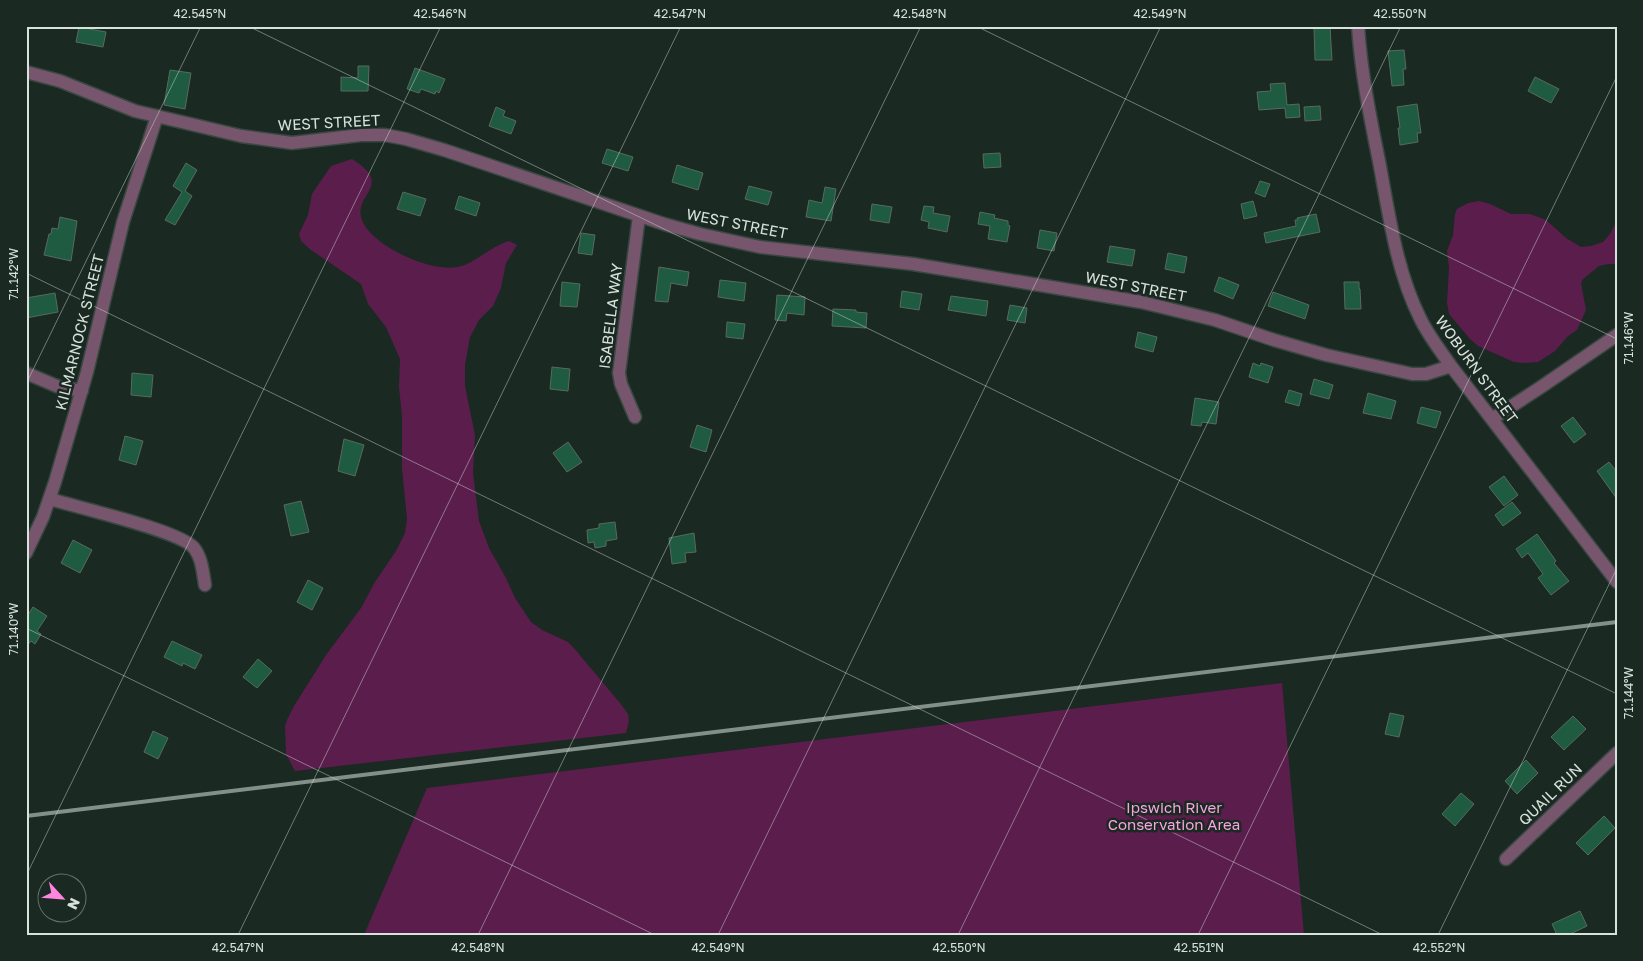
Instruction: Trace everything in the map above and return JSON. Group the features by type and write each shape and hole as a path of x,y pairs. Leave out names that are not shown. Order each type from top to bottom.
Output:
{"street":[{"name":"WOBURN STREET","path":"1358,26 1367,96 1398,259 1419,317 1432,340 1451,366 1617,582"},
{"name":"WEST STREET","path":"26,72 60,81 135,111 241,136 282,143 303,143 347,136 372,135 406,139 639,216 700,234 760,247 914,264 1178,310 1326,355 1412,374 1426,374 1451,366"},
{"name":"KILMARNOCK STREET","path":"26,554 38,531 50,499 82,391 123,222 157,116"},
{"name":"ISABELLA WAY","path":"635,417 621,384 619,373 639,216"},
{"path":"1492,419 1617,335"},
{"path":"26,373 59,387 82,391"},
{"path":"50,499 183,539 193,547 201,561 205,585"},
{"name":"QUAIL RUN","path":"1506,859 1617,753"}],"green space":[{"path":"352,159 364,168 372,182 361,209 361,217 366,227 375,237 402,255 432,266 458,267 471,262 502,243 509,241 517,245 506,263 501,288 493,306 479,320 470,337 465,365 465,386 475,435 473,473 479,521 489,548 515,598 531,622 542,630 568,642 573,647 628,714 629,721 626,733 295,771 286,754 285,726 294,706 326,655 361,608 375,582 396,551 405,533 407,519 402,468 402,416 399,387 400,359 386,327 368,304 361,284 311,250 301,241 299,234 308,215 312,194 331,166"},
{"path":"1479,201 1511,214 1530,214 1546,220 1566,238 1581,247 1603,242 1610,234 1617,220 1617,264 1599,266 1583,279 1581,283 1586,310 1577,330 1568,336 1555,351 1538,362 1514,362 1478,346 1449,314 1447,303 1449,268 1447,251 1453,235 1455,214 1457,209 1468,203"},
{"name":"Ipswich River Conservation Area","path":"1282,683 1304,935 364,935 427,788"}],"building":[{"path":"79,27 106,32 103,47 76,42"},
{"path":"1330,27 1332,60 1315,60 1314,28"},
{"path":"1404,50 1406,69 1403,69 1404,85 1392,86 1388,51"},
{"path":"358,66 369,66 368,91 341,91 341,77 358,78"},
{"path":"415,68 445,79 439,93 436,91 435,94 421,89 419,93 407,89"},
{"path":"170,70 191,73 185,109 164,105"},
{"path":"1535,77 1559,89 1551,103 1528,91"},
{"path":"1285,83 1287,105 1299,104 1300,117 1286,118 1285,108 1259,110 1257,92 1271,91 1270,84"},
{"path":"1417,104 1421,133 1417,133 1418,142 1400,145 1397,107"},
{"path":"1320,106 1321,120 1305,121 1304,107"},
{"path":"496,107 505,111 503,116 516,121 511,134 489,126"},
{"path":"607,149 633,157 628,171 602,163"},
{"path":"1000,153 1001,167 984,168 983,154"},
{"path":"186,163 197,170 185,191 192,196 175,225 165,220 182,192 173,186"},
{"path":"677,165 703,173 698,190 672,182"},
{"path":"1260,181 1270,184 1265,197 1255,193"},
{"path":"749,186 772,192 768,205 745,199"},
{"path":"825,187 836,189 831,221 806,217 809,200 822,203"},
{"path":"403,192 426,199 420,216 397,209"},
{"path":"459,196 480,203 476,216 455,209"},
{"path":"1253,201 1257,216 1244,219 1241,204"},
{"path":"872,204 892,207 889,223 870,220"},
{"path":"924,206 934,207 933,213 950,216 947,232 928,228 929,222 921,220"},
{"path":"980,212 995,215 994,218 1008,221 1010,226 1007,242 988,239 990,226 978,224"},
{"path":"1316,214 1320,232 1266,243 1264,233 1296,226 1295,220 1298,220 1297,218"},
{"path":"60,217 77,221 71,261 44,255 49,234 51,234 52,228 58,229"},
{"path":"1040,230 1057,233 1054,251 1037,248"},
{"path":"581,233 595,235 592,255 578,253"},
{"path":"1110,246 1135,250 1132,266 1107,262"},
{"path":"1168,253 1187,257 1184,273 1165,269"},
{"path":"659,267 689,272 687,286 671,283 668,302 655,301"},
{"path":"1219,277 1239,285 1233,299 1214,291"},
{"path":"720,280 746,283 744,301 718,297"},
{"path":"562,282 580,284 577,307 560,306"},
{"path":"1344,282 1359,282 1361,309 1345,309"},
{"path":"902,291 922,294 919,310 900,307"},
{"path":"1273,292 1309,305 1305,319 1268,306"},
{"path":"55,293 58,312 26,318 26,298"},
{"path":"777,295 805,297 804,315 787,313 786,321 775,320"},
{"path":"951,296 988,301 986,316 948,310"},
{"path":"1010,305 1027,308 1025,323 1007,320"},
{"path":"833,309 856,310 856,312 867,313 866,328 832,326"},
{"path":"727,322 745,324 743,339 726,337"},
{"path":"1138,332 1157,337 1153,352 1135,347"},
{"path":"1253,363 1260,366 1261,363 1273,367 1268,383 1249,377"},
{"path":"552,367 570,369 568,391 550,389"},
{"path":"132,373 153,375 151,397 131,395"},
{"path":"1314,379 1333,385 1329,399 1310,394"},
{"path":"1289,390 1302,394 1299,406 1285,402"},
{"path":"1368,393 1396,401 1391,419 1363,413"},
{"path":"1195,398 1219,402 1216,424 1202,422 1201,426 1191,425"},
{"path":"1421,407 1441,412 1436,428 1417,423"},
{"path":"1573,417 1586,434 1574,443 1561,426"},
{"path":"697,425 712,430 706,452 690,447"},
{"path":"125,436 143,441 136,465 119,460"},
{"path":"344,439 364,445 355,476 338,471"},
{"path":"568,442 582,462 567,472 553,453"},
{"path":"1609,462 1617,472 1617,499 1597,471"},
{"path":"1504,476 1518,495 1504,506 1489,487"},
{"path":"301,501 309,532 291,536 284,505"},
{"path":"1512,502 1521,513 1503,526 1495,515"},
{"path":"615,522 617,539 606,541 606,546 595,548 594,542 588,543 587,530 599,528 599,524"},
{"path":"694,533 696,552 685,553 686,562 672,564 669,538"},
{"path":"1537,534 1556,561 1554,563 1569,581 1551,595 1538,578 1543,574 1528,553 1522,558 1516,549"},
{"path":"73,540 92,550 80,573 61,563"},
{"path":"308,580 323,588 312,610 297,602"},
{"path":"33,607 47,616 37,631 41,634 35,644 31,641 26,647 26,618"},
{"path":"172,641 202,655 195,669 183,663 182,666 164,657"},
{"path":"258,659 272,671 257,688 243,677"},
{"path":"1390,713 1404,716 1399,737 1385,734"},
{"path":"1573,716 1586,729 1564,750 1551,737"},
{"path":"153,731 168,738 158,759 144,752"},
{"path":"1526,760 1538,773 1517,794 1505,781"},
{"path":"1461,793 1474,804 1455,826 1442,814"},
{"path":"1604,816 1615,828 1588,855 1576,843"},
{"path":"1580,911 1587,926 1568,935 1557,935 1552,924"}],"railway":[{"path":"26,816 1617,622"}]}
